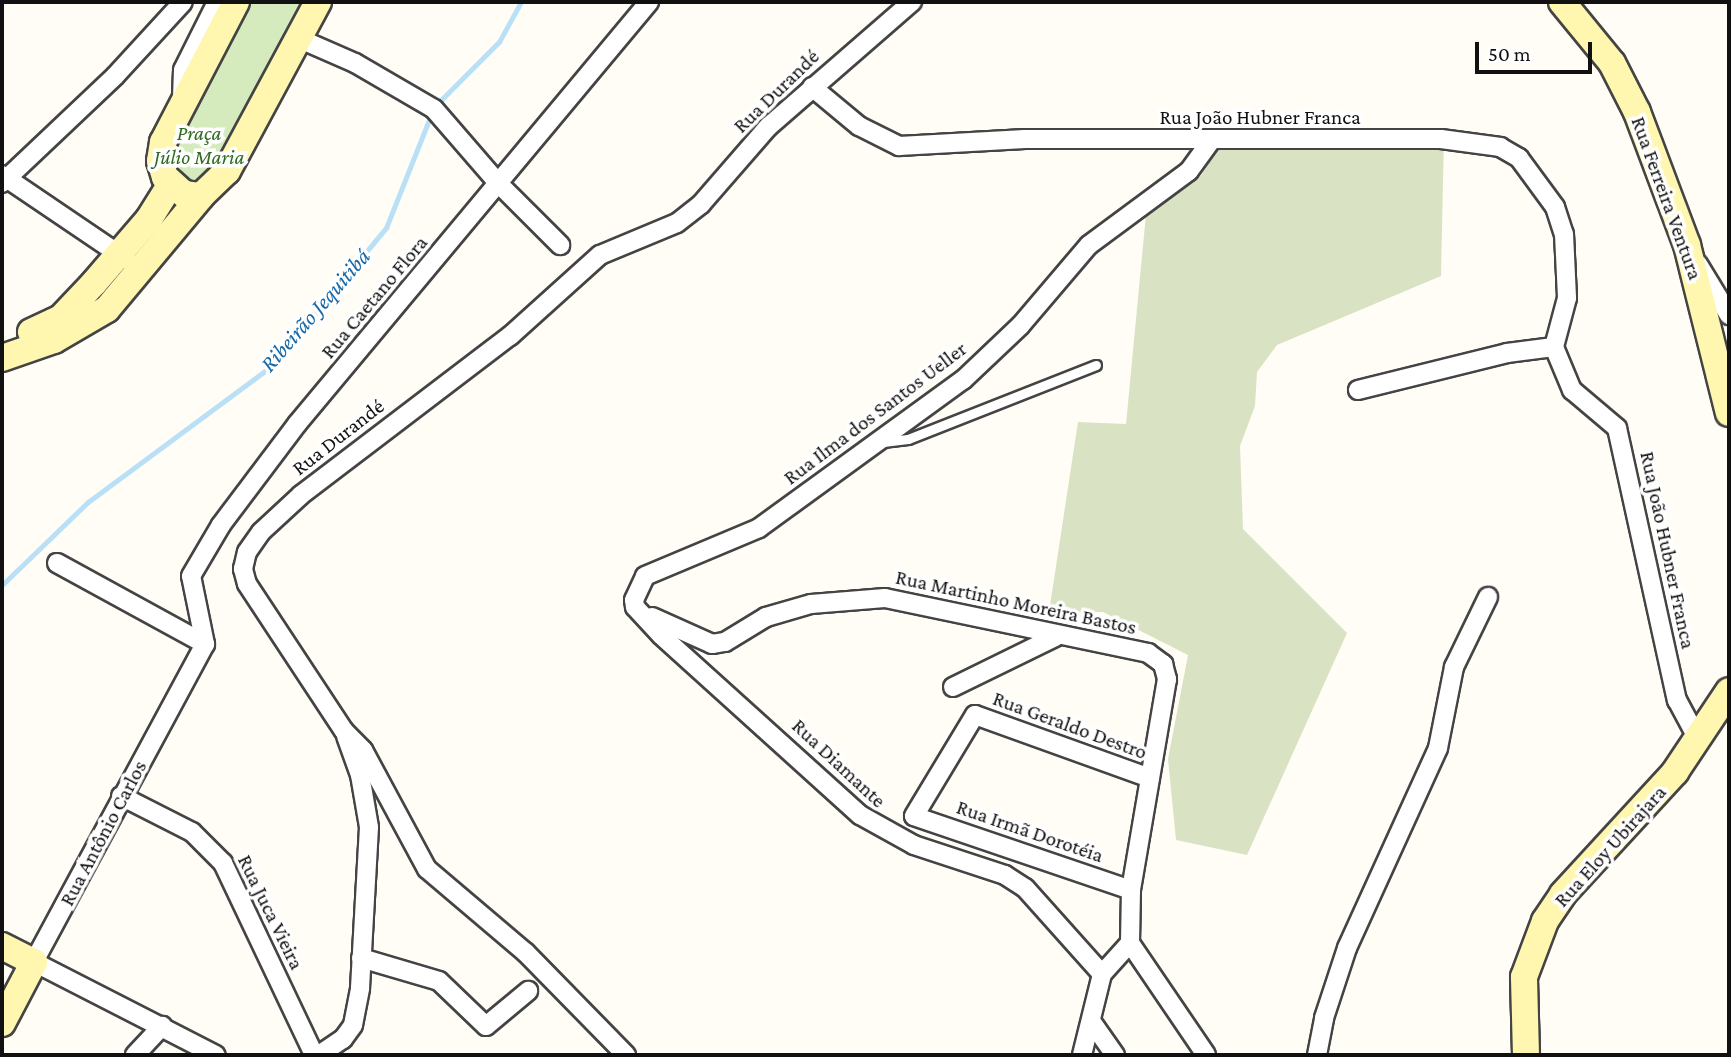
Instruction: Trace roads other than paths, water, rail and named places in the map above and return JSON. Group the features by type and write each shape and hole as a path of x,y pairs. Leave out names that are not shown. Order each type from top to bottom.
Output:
{"street":[{"path":"142,271 3,179 115,76 183,2"},
{"path":"183,103 183,70 217,2"},
{"path":"207,192 184,194 170,186 161,152 183,103 236,2"},
{"path":"2,358 76,318 119,299 207,192 259,117 318,2"},
{"name":"Rua Caetano Flora","path":"205,644 191,576 207,547 297,424 649,2"},
{"path":"886,21 896,2"},
{"name":"Rua Durandé","path":"626,1055 526,953 427,869 363,750 344,731 247,584 243,569 247,552 261,532 343,461 510,336 600,255 677,223 701,204 768,127 886,21 912,2"},
{"name":"Rua Ferreira Ventura","path":"1562,2 1624,84 1686,245 1729,413"},
{"path":"300,40 355,63 434,109 498,183 561,245"},
{"name":"Rua João Hubner Franca","path":"812,87 859,126 899,146 1025,139 1441,139 1500,147 1519,158 1555,207 1564,234 1567,298 1555,347 1572,390 1617,428 1677,700 1699,741"},
{"name":"Rua Ilma dos Santos Ueller","path":"635,607 636,588 645,576 759,528 870,443 963,380 1020,327 1089,245 1189,171 1211,141"},
{"path":"2,343 49,324 76,318 170,186"},
{"path":"1686,245 1729,314"},
{"path":"1358,390 1507,353 1555,347"},
{"path":"57,563 205,644"},
{"path":"1317,1055 1324,1018 1347,948 1438,748 1454,667 1488,597"},
{"name":"Rua Martinho Moreira Bastos","path":"635,607 684,635 712,644 726,642 766,617 849,598 885,598 1055,637 1120,644 1163,664 1167,679 1131,890 1130,943"},
{"name":"Rua Diamante","path":"635,607 860,815 914,845 1005,875 1026,888 1102,974"},
{"path":"953,687 1055,637"},
{"name":"Rua Antônio Carlos","path":"2,1023 121,796 205,644"},
{"name":"Rua Eloy Ubirajara","path":"1526,1055 1524,977 1545,921 1563,894 1699,741 1729,691"},
{"name":"Rua Geraldo Destro","path":"914,816 975,715 1150,778"},
{"path":"317,1055 342,1039 352,1025 361,958 369,827 360,775 344,731"},
{"name":"Rua Juca Vieira","path":"121,796 192,832 223,863 317,1055"},
{"name":"Rua Irmã Dorotéia","path":"914,816 1131,890"},
{"path":"1082,1055 1102,974 1130,943 1206,1055"},
{"path":"2,946 216,1055"},
{"path":"361,958 439,981 486,1026 528,991"},
{"path":"1091,1021 1115,1055"},
{"path":"135,1055 162,1026"}],"lane":[{"path":"870,443 908,439 1096,365"}],"waterway":[{"name":"Ribeirão Jequitibá","path":"437,104 499,42 521,2"},
{"name":"Ribeirão Jequitibá","path":"2,585 88,502 273,365 386,228 431,115"}],"park label":[{"name":"Praça Júlio Maria","path":"199,145"}]}
